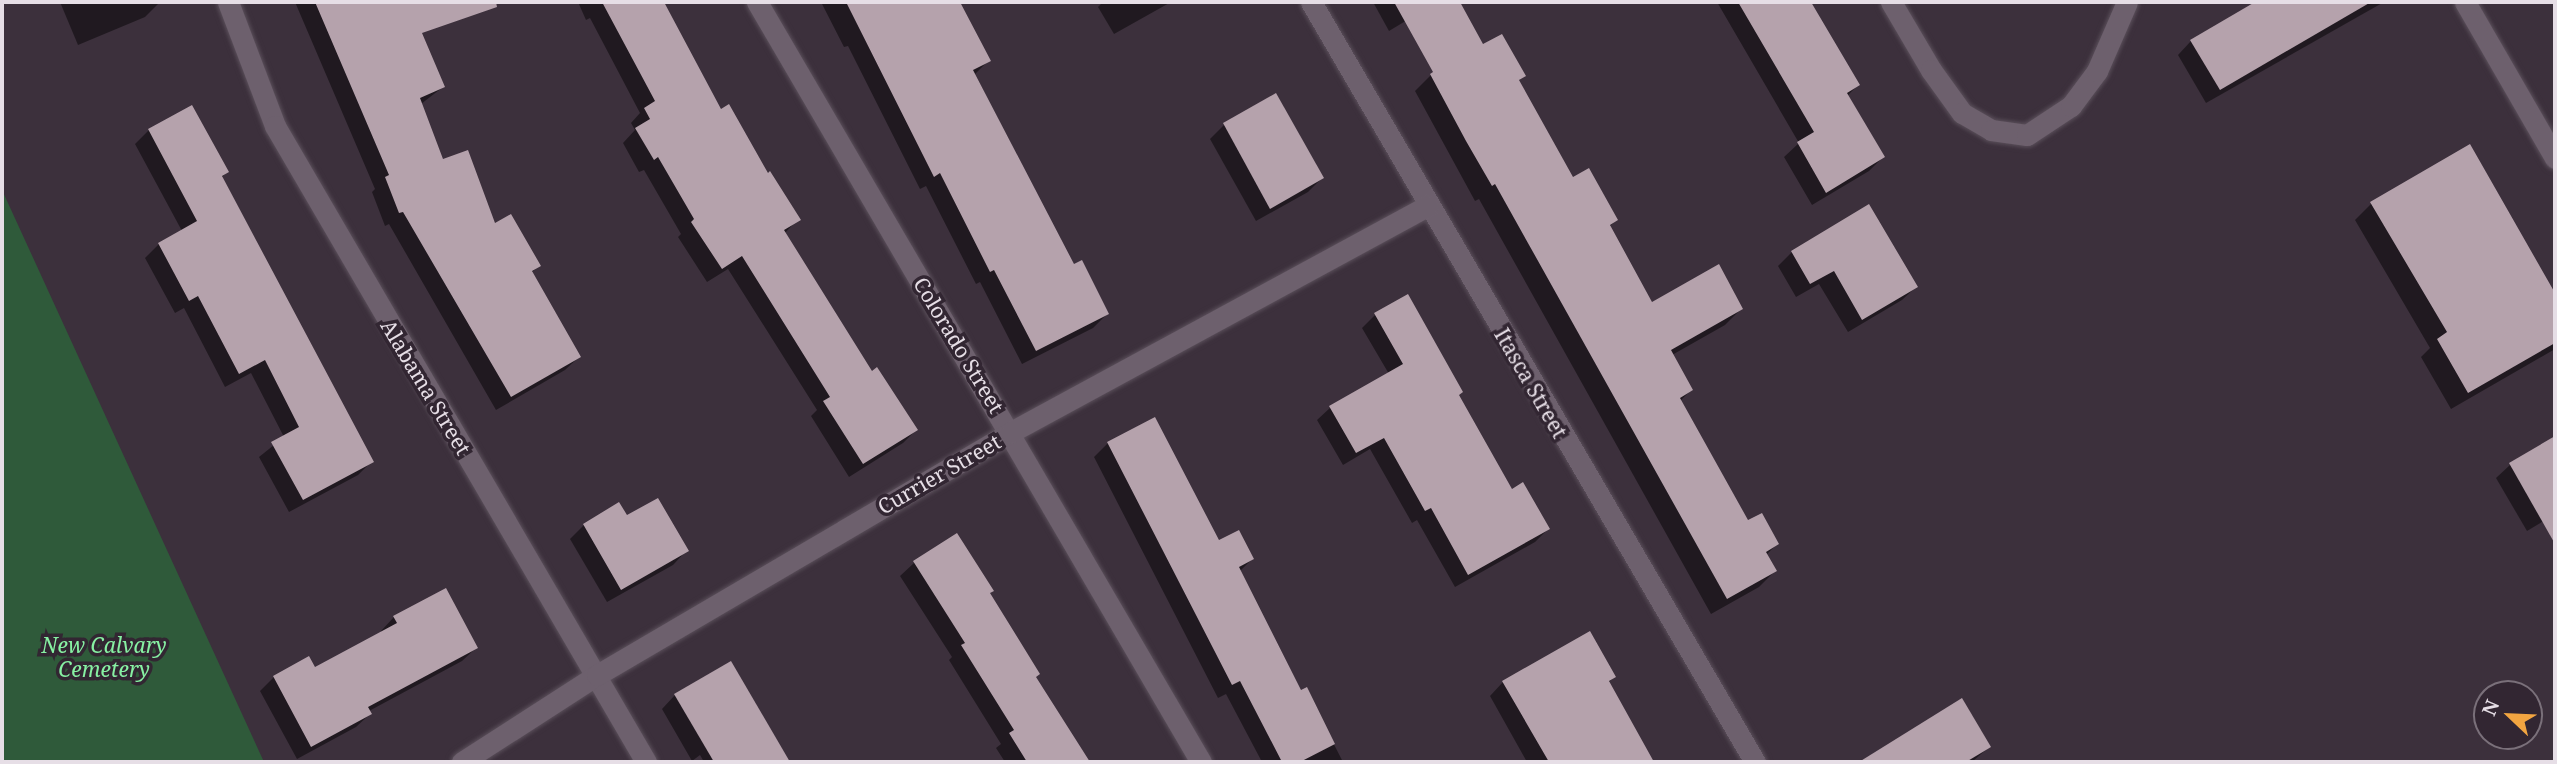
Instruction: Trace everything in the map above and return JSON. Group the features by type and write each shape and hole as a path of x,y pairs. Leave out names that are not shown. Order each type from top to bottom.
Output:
{"street":[{"name":"Alabama Street","path":"228,2 275,126 646,762"},
{"name":"Colorado Street","path":"757,2 1011,432 1201,762"},
{"name":"Itasca Street","path":"1311,2 1755,762"},
{"path":"1891,2 1931,70 1962,113 1991,130 2027,135 2071,106 2097,71 2127,2"},
{"path":"2465,2 2555,158"},
{"name":"Currier Street","path":"462,762 597,676 1011,432 1428,206"}],"green space":[{"name":"New Calvary Cemetery","path":"2,190 264,762 2,762"}],"building":[{"path":"315,2 496,2 497,7 422,33 445,87 420,98 443,159 468,150 495,223 511,214 541,266 532,271 581,357 511,397 403,212 399,213 385,177 389,175"},
{"path":"602,2 664,2 721,109 729,104 768,173 770,171 801,220 784,230 872,371 877,367 918,430 863,464 823,401 830,397 742,256 722,269 691,222 694,219 658,157 654,160 635,128 650,119 644,108 655,101"},
{"path":"846,2 960,2 991,61 973,70 1074,264 1082,260 1109,314 1036,351 994,270 990,272 940,173 934,177"},
{"path":"1394,2 1460,2 1483,44 1502,34 1526,76 1519,80 1573,177 1589,168 1618,220 1610,225 1652,302 1719,264 1743,309 1671,350 1693,390 1680,398 1748,520 1762,513 1779,544 1766,552 1777,571 1727,599 1495,184 1492,186 1466,141 1430,74 1433,72"},
{"path":"1738,2 1811,2 1860,85 1847,93 1885,157 1826,193 1797,142 1814,132"},
{"path":"2255,2 2371,2 2220,90 2190,40"},
{"path":"1276,93 1324,178 1270,209 1223,123"},
{"path":"192,105 229,172 222,176 374,462 303,500 271,442 299,427 265,360 239,374 198,296 189,301 158,243 197,221 148,129"},
{"path":"2470,144 2555,293 2555,343 2468,393 2437,339 2447,332 2370,202"},
{"path":"1869,204 1918,287 1862,320 1834,271 1810,284 1791,251"},
{"path":"1408,294 1463,392 1459,395 1512,489 1523,482 1550,529 1468,575 1431,508 1425,511 1384,438 1356,453 1329,406 1403,364 1374,313"},
{"path":"1155,417 1219,540 1239,530 1254,559 1239,567 1301,690 1307,687 1335,744 1300,762 1282,762 1240,681 1232,685 1107,442"},
{"path":"2555,436 2555,544 2509,463"},
{"path":"658,498 689,551 621,590 583,524 619,502 627,515"},
{"path":"957,533 994,591 990,593 1040,674 1036,677 1090,762 1027,762 1009,733 1014,730 961,645 965,643 913,561"},
{"path":"446,588 478,648 368,707 372,714 311,747 273,676 309,656 315,667 397,623 393,616"},
{"path":"1590,631 1616,677 1609,681 1654,762 1549,762 1502,681"},
{"path":"731,661 790,762 714,762 674,694"},
{"path":"1962,698 1991,747 1966,762 1859,762"}]}
